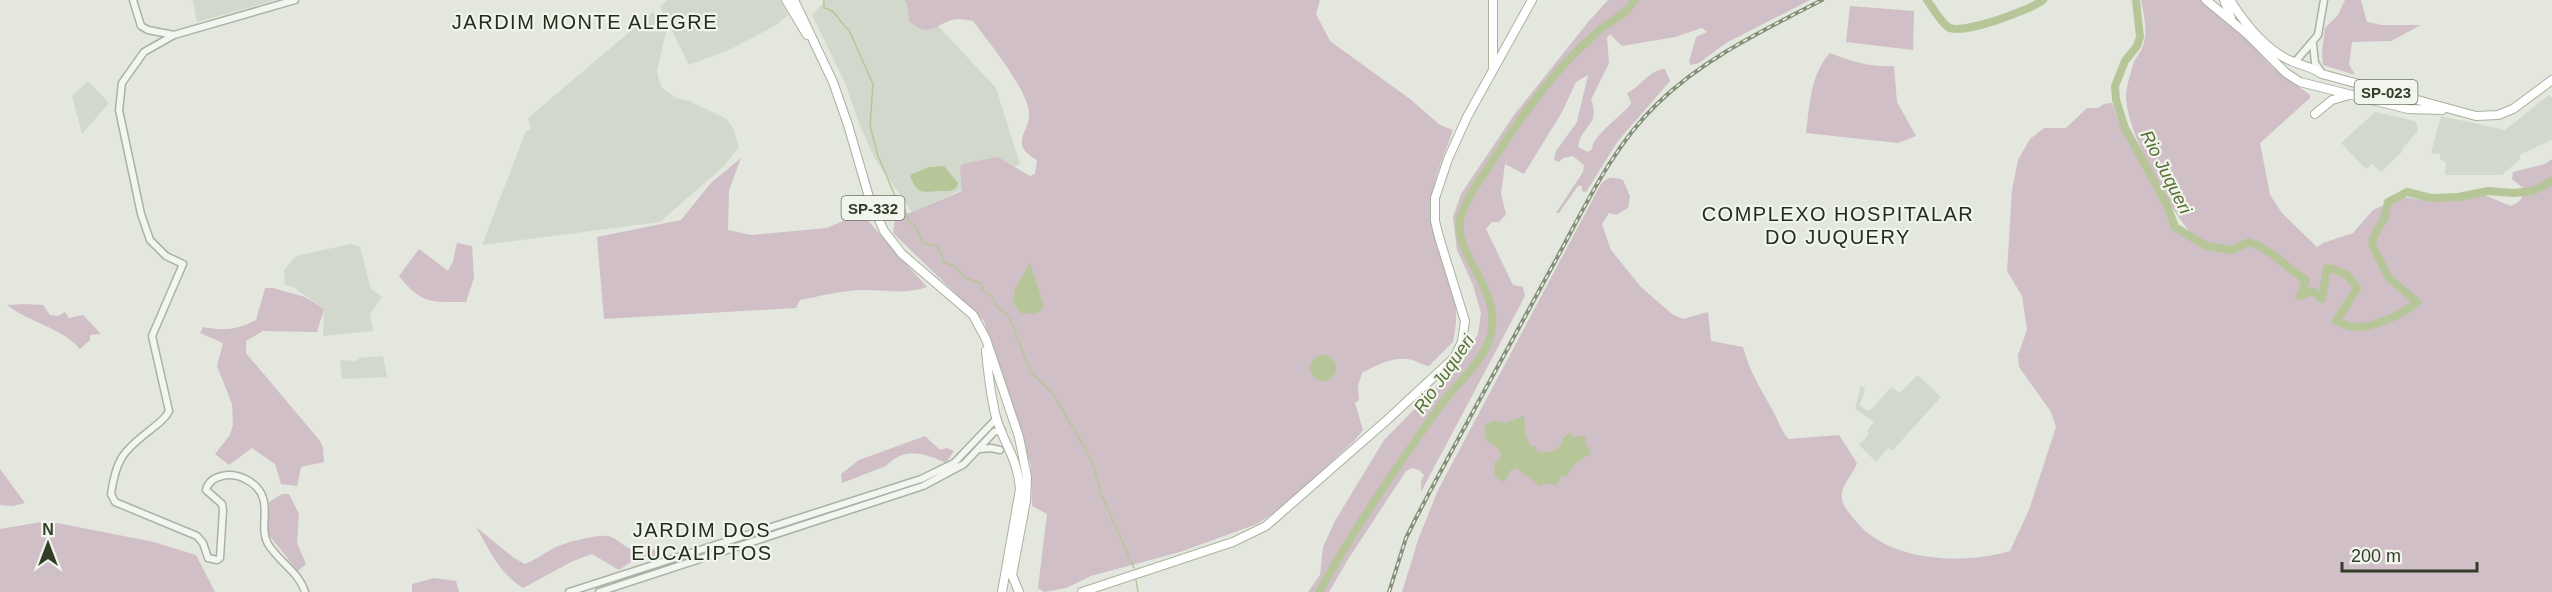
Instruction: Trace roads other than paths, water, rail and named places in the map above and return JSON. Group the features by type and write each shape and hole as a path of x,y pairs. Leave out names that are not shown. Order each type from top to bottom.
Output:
{"main road":[{"name":"SP-332","path":"786,0 796,20 814,43"},
{"name":"SP-332","path":"794,0 829,72 863,179 884,231 902,254 973,315 986,339 1012,417 1027,477 1026,501 1012,575 1019,591"},
{"path":"1493,0 1493,69"},
{"path":"1082,592 1233,542 1266,526 1454,358 1462,342 1465,321 1435,221 1435,198 1457,138 1532,0"},
{"name":"SP-023","path":"2206,0 2233,22 2290,76 2320,88 2408,109 2449,110"},
{"path":"2224,0 2233,22"},
{"name":"SP-023","path":"2230,0 2253,31 2280,55 2311,67 2322,74 2449,110 2476,116 2506,112 2527,101 2552,80"},
{"path":"1493,34 1502,39 1510,39"},
{"path":"2290,76 2295,62"},
{"path":"2320,88 2322,74"},
{"path":"2315,114 2332,100 2348,95"},
{"name":"SP-332","path":"986,339 997,418 1017,464 1020,489 1002,592"},
{"path":"997,418 1000,412 1004,411 1012,417"}],"street":[{"path":"133,0 141,26 174,35"},
{"path":"295,0 174,35 144,52 122,83 119,110 141,214 150,240 166,256 183,264 152,336 169,411 162,421 126,449 113,477 111,498 197,536 203,543 208,558 217,560 221,554 223,510 222,504 206,490 210,481 229,474 245,478 253,484 263,499 265,535 270,548 298,578 305,592"},
{"path":"2295,62 2313,43 2321,25 2324,0"},
{"path":"153,31 158,43"},
{"path":"2313,43 2315,63 2322,74"},
{"path":"569,592 921,479 954,463 997,418"},
{"path":"599,592 923,486 956,470 994,432 1002,430"},
{"path":"977,451 986,448 1000,450"},
{"path":"1105,592 1112,582"}],"waterway":[{"path":"824,0 824,8 832,11 849,30 873,84 870,126 878,156 896,198 902,202 909,222 915,225 923,243 937,246 942,254 943,262 954,266 965,278 981,283 983,290 993,298 996,306 1009,316 1030,371 1054,395 1087,452 1094,467 1101,494 1134,568"},
{"name":"Rio Juqueri","path":"1319,592 1362,520 1408,451 1445,399 1483,353 1491,332 1492,313 1488,295 1464,247 1460,231 1461,216 1470,196 1521,118 1555,74 1593,36 1624,13 1635,0"},
{"name":"Rio Juqueri","path":"1927,0 1939,18 1948,27 1955,29 1996,21 2043,0"},
{"name":"Rio Juqueri","path":"2136,0 2140,37 2137,46 2125,61 2115,86 2116,100 2125,128 2167,205 2175,227 2206,246 2232,250 2249,242 2265,249 2306,280 2300,296 2313,291 2322,299 2327,268 2345,274 2357,289 2336,321 2353,327 2362,327 2379,323 2417,302 2388,277 2372,244 2384,219 2388,202 2407,192 2431,198 2458,197 2488,191 2514,193 2533,191 2552,181"},
{"path":"1136,580 1138,592"}],"railway":[{"path":"1389,592 1406,538 1417,516 1583,208 1624,143 1657,104 1694,73 1735,46 1822,0"}],"district":[{"name":"JARDIM MONTE ALEGRE","path":"585,22"},
{"name":"COMPLEXO HOSPITALAR DO JUQUERY","path":"1838,226"},
{"name":"JARDIM DOS EUCALIPTOS","path":"702,542"}]}
